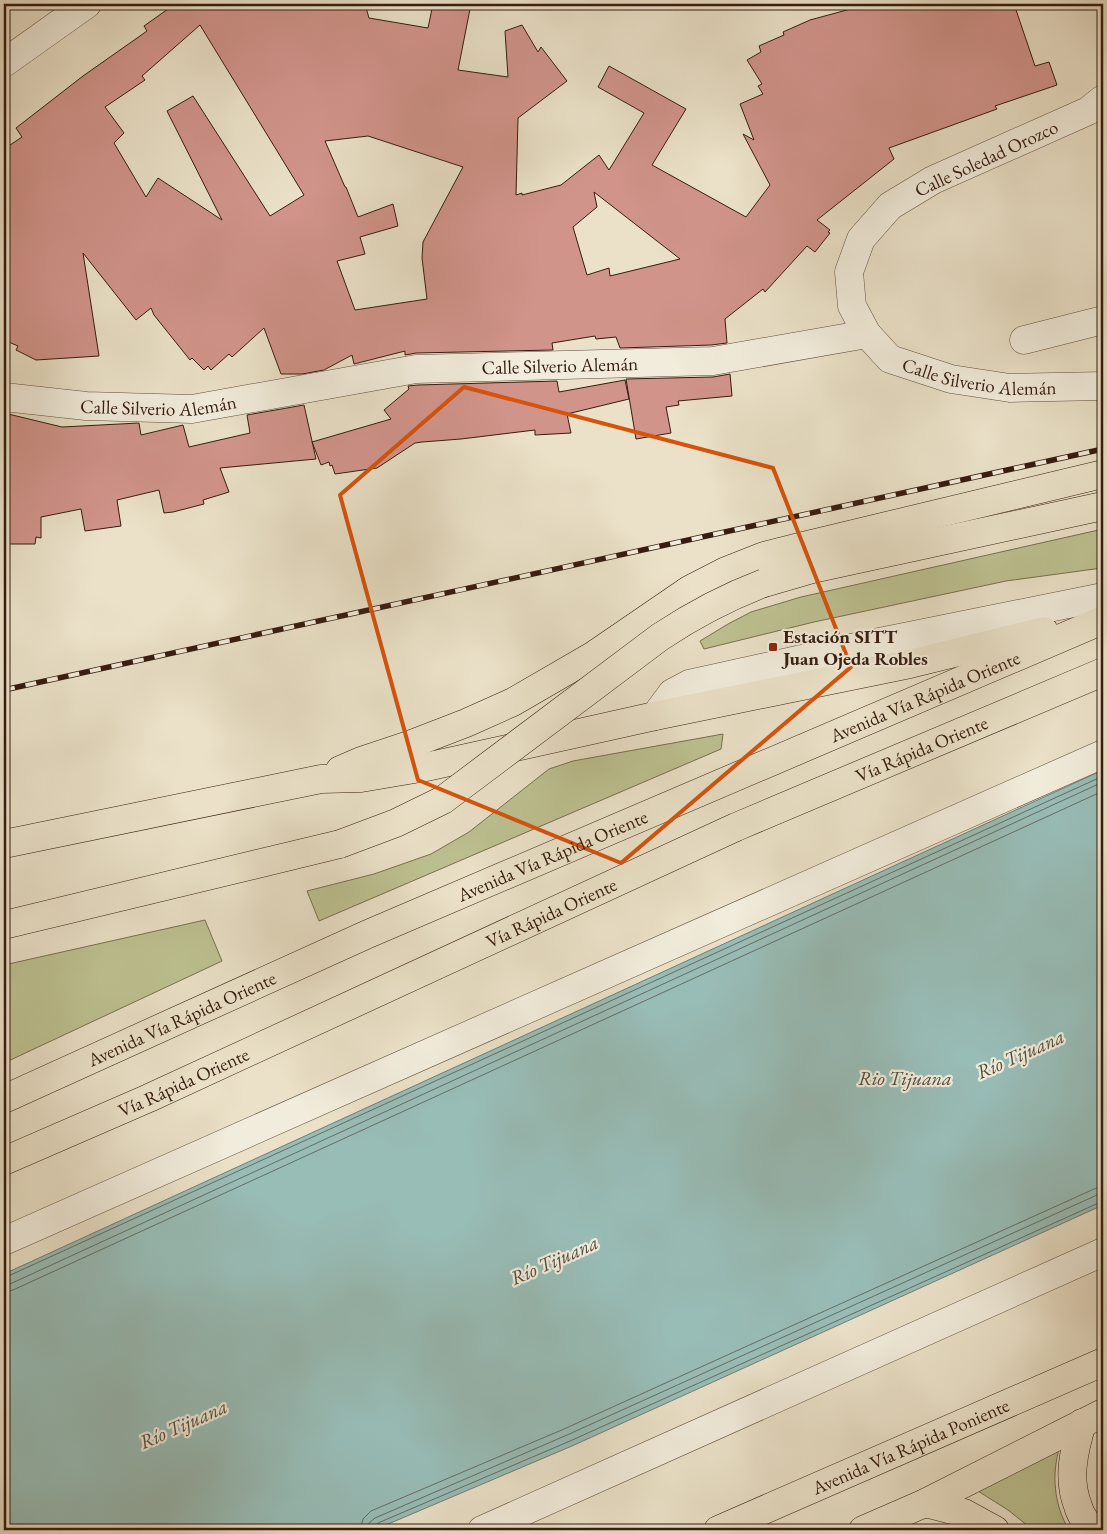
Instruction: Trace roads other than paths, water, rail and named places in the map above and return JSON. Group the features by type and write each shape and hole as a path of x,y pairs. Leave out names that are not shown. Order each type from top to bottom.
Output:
{"main road":[{"path":"321,779 360,761 409,745 513,702 594,655 689,590 764,556 1103,474"},
{"path":"4,925 340,844 396,824 443,800 660,637 686,620 732,595 764,583 812,569 1103,506"},
{"path":"4,844 321,779 361,778 426,768 654,716 910,664 1103,616"},
{"name":"Avenida Vía Rápida Oriente","path":"4,1098 368,934 1103,620"},
{"name":"Vía Rápida Oriente","path":"4,1161 149,1098 736,827 1103,672"},
{"path":"4,1141 149,1098"},
{"name":"Avenida Vía Rápida Poniente","path":"718,1530 1103,1362"},
{"path":"864,1530 925,1503 1092,1418"},
{"path":"1091,1530 1078,1507 1071,1478 1074,1454 1092,1418"},
{"path":"925,1503 964,1513 995,1530"}],"street":[{"path":"4,63 87,4"},
{"name":"Calle Soledad Orozco","path":"867,334 852,306 849,272 861,239 890,206 933,180 1088,111 1103,99"},
{"path":"1024,340 1103,320"},
{"name":"Calle Silverio Alemán","path":"4,397 86,406 192,409 416,369 713,361 867,334 890,359 952,379 1010,388 1103,386"},
{"path":"654,716 672,693 696,682 865,645 1103,597"},
{"path":"4,1242 1103,754"},
{"path":"482,1530 1103,1252"}],"water":[{"name":"Rio Tijuana","path":"1103,770 1103,1205 572,1446 374,1530 4,1530 4,1274"}],"railway":[{"path":"4,690 1103,449"}],"place":[{"name":"Estación SITT Juan Ojeda Robles","path":"773,647"}],"water label":[{"name":"Río Tijuana","path":"1020,1054"},
{"name":"Río Tijuana","path":"554,1260"},
{"name":"Río Tijuana","path":"183,1424"}]}
